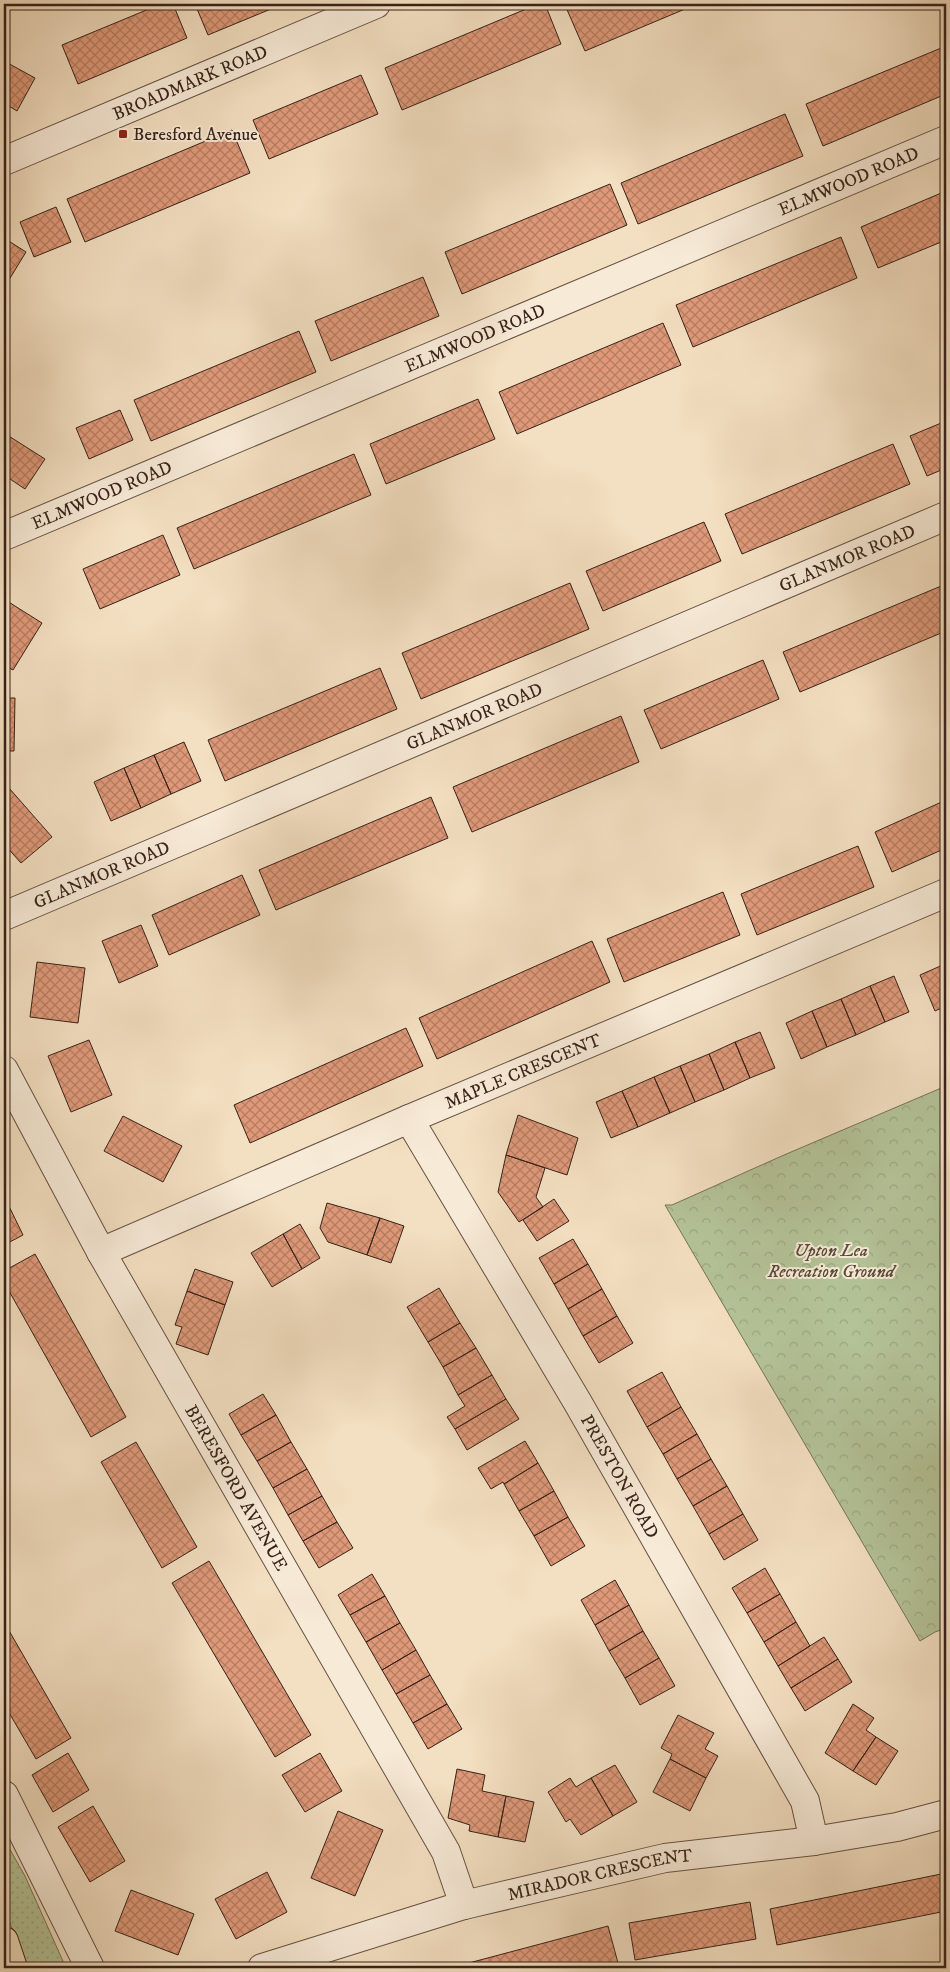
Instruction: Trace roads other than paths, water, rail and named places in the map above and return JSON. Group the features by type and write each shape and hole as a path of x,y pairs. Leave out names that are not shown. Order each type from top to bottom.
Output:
{"main road":[{"path":"4,1941 13,1968"}],"street":[{"name":"BROADMARK ROAD","path":"4,161 376,4"},
{"name":"ELMWOOD ROAD","path":"4,536 946,140"},
{"name":"GLANMOR ROAD","path":"4,916 946,516"},
{"name":"MAPLE CRESCENT","path":"101,1252 409,1119 946,893"},
{"name":"BERESFORD AVENUE","path":"4,1070 101,1252 446,1852 464,1905"},
{"name":"PRESTON ROAD","path":"409,1119 578,1403 806,1801 814,1841"},
{"path":"4,1795 90,1968"},
{"name":"MIRADOR CRESCENT","path":"262,1968 464,1905 665,1858 814,1841 896,1826 946,1814"}],"place":[{"name":"Beresford Avenue","path":"123,134"}],"park label":[{"name":"Upton Lea Recreation Ground","path":"831,1260"}]}
